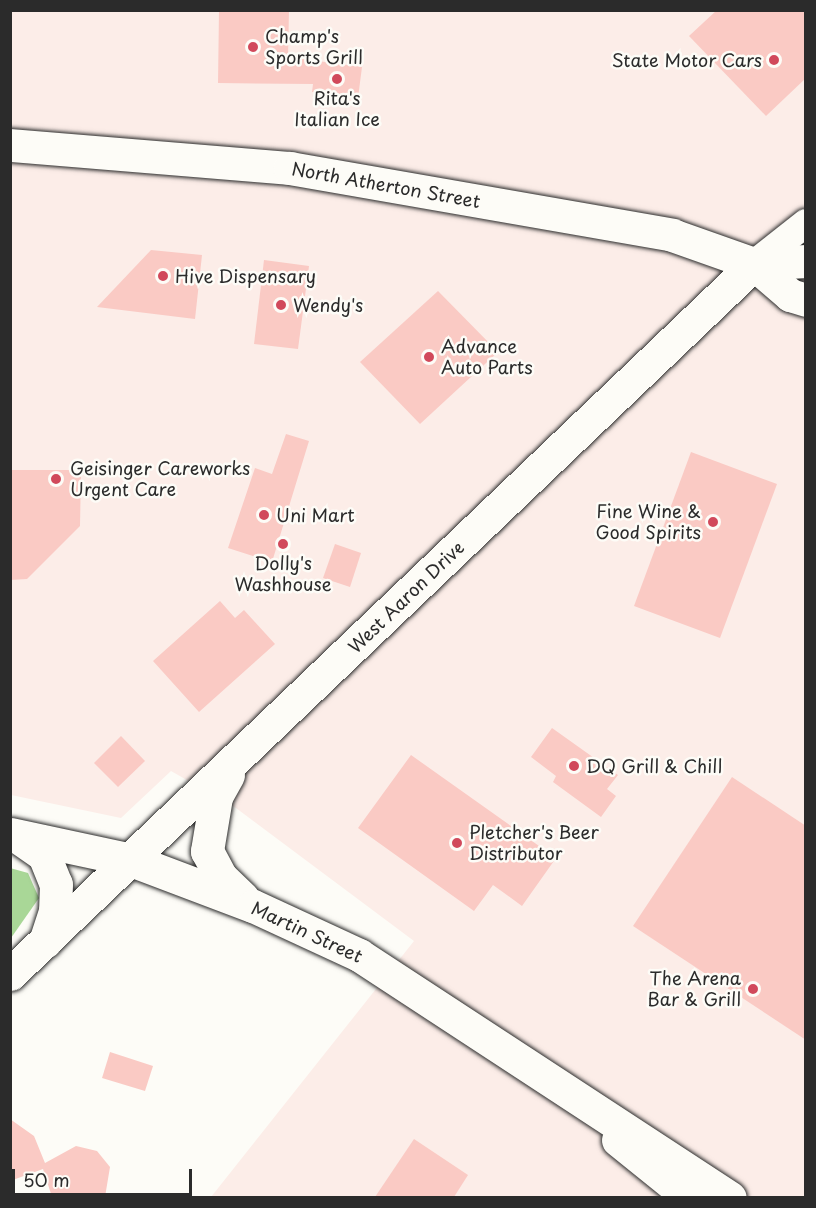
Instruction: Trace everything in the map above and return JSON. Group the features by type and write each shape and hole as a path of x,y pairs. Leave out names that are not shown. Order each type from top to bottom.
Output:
{"street":[{"name":"North Atherton Street","path":"10,145 290,168 672,235 754,264 790,295 806,300"},
{"name":"West Aaron Drive","path":"10,974 754,264 806,223"},
{"name":"North Atherton Street","path":"754,264 806,261"},
{"path":"237,759 216,797 207,851 220,877 254,906"},
{"path":"10,834 44,855 57,884 55,911 44,943"},
{"name":"Martin Street","path":"10,834 131,860 254,906 392,974 573,1097 650,1142 730,1197"},
{"name":"Martin Street","path":"573,1097 654,1173 690,1197"}],"shaded area":[{"path":"11,11 805,11 805,1197 211,1197 414,941 236,808 171,771 121,818 11,795"}],"green space":[{"path":"10,868 28,873 39,898 11,938"}],"building":[{"name":"Champ's Sports Grill","path":"219,10 289,10 288,57 362,67 358,98 312,92 313,84 218,83"},
{"name":"State Motor Cars","path":"717,10 806,10 806,78 766,116 689,36"},
{"name":"Hive Dispensary","path":"151,250 202,255 195,319 97,307"},
{"name":"Wendy's","path":"264,260 309,266 298,349 254,344"},
{"name":"Advance Auto Parts","path":"438,291 498,352 420,424 360,362"},
{"name":"Uni Mart","path":"286,434 309,441 272,562 228,548 255,468 272,474"},
{"path":"691,452 777,484 720,638 634,606"},
{"path":"10,470 81,470 80,526 27,579 10,580"},
{"path":"335,544 361,553 350,587 323,578"},
{"path":"220,601 235,618 244,610 275,644 199,712 153,661"},
{"name":"DQ Grill & Chill","path":"552,728 618,775 607,789 616,796 601,817 553,782 556,776 531,757"},
{"path":"121,736 145,761 118,787 94,763"},
{"name":"Pletcher's Beer Distributor","path":"411,755 556,858 522,906 493,885 474,911 358,828"},
{"path":"732,777 806,826 806,1040 633,926"},
{"path":"110,1052 153,1066 145,1091 102,1078"},
{"path":"10,1119 34,1136 45,1163 76,1146 97,1151 110,1167 105,1197 52,1197 43,1169 10,1181"},
{"path":"414,1139 468,1175 454,1197 375,1197"}],"place":[{"name":"Champ's Sports Grill","path":"253,47"},
{"name":"State Motor Cars","path":"774,60"},
{"name":"Rita's Italian Ice","path":"337,79"},
{"name":"Hive Dispensary","path":"163,276"},
{"name":"Wendy's","path":"281,305"},
{"name":"Advance Auto Parts","path":"429,357"},
{"name":"Geisinger Careworks Urgent Care","path":"56,479"},
{"name":"Uni Mart","path":"264,515"},
{"name":"Fine Wine & Good Spirits","path":"713,522"},
{"name":"Dolly's Washhouse","path":"283,544"},
{"name":"DQ Grill & Chill","path":"574,766"},
{"name":"Pletcher's Beer Distributor","path":"457,843"},
{"name":"The Arena Bar & Grill","path":"753,989"}]}
